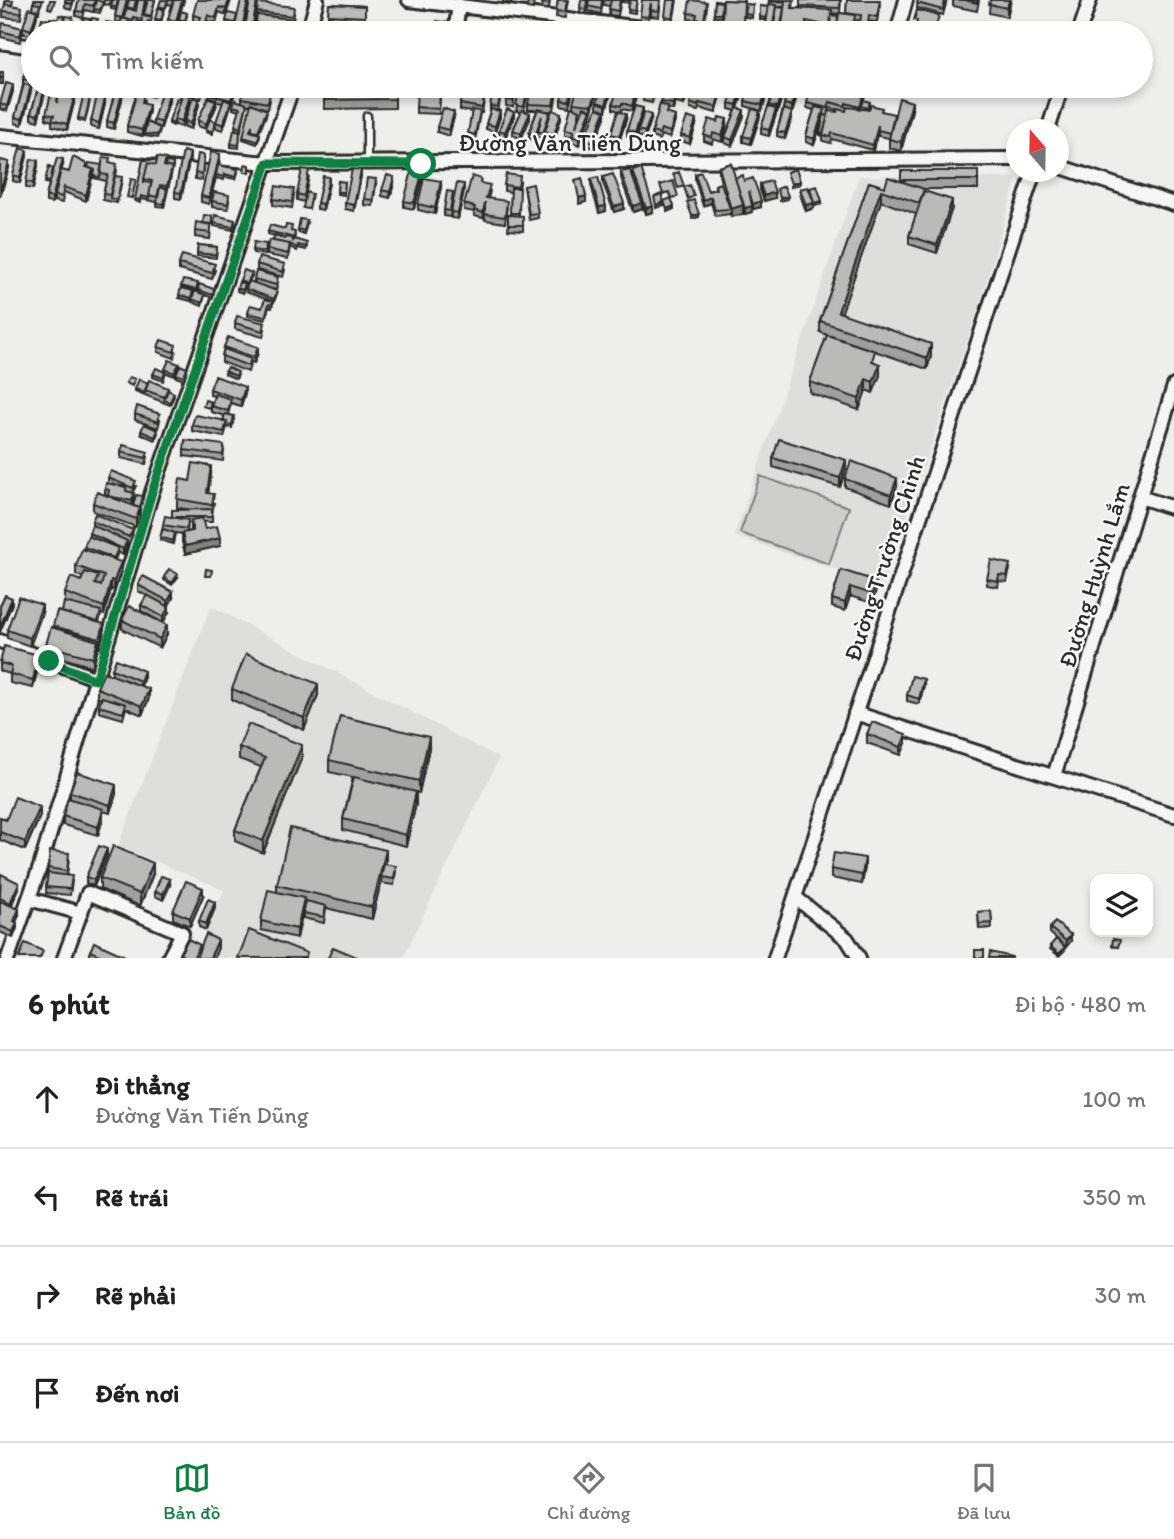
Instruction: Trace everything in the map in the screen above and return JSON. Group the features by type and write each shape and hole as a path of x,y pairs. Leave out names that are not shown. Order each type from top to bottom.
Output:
{"street":[{"path":"311,21 317,0"},
{"path":"409,0 588,21"},
{"path":"900,21 906,0"},
{"path":"1083,21 1090,0"},
{"path":"457,21 459,5"},
{"path":"0,43 21,46"},
{"path":"8,958 29,899 152,492 289,98"},
{"path":"1052,119 1058,98"},
{"name":"Đường Văn Tiến Dũng","path":"0,136 267,163 1006,159"},
{"path":"1069,169 1174,204"},
{"name":"Đường Trường Chinh","path":"775,958 1031,182"},
{"name":"Đường Huỳnh Lắm","path":"1054,776 1174,386"},
{"path":"1140,497 1174,508"},
{"path":"0,641 96,680"},
{"path":"855,713 1174,815"},
{"path":"64,958 88,893 183,933 169,958"},
{"path":"795,897 847,939 859,958"},
{"path":"29,899 81,913"}],"lane":[{"path":"367,116 367,164"}],"shaded area":[{"path":"859,176 1006,178 1006,182 1016,182 978,310 883,585 734,536"},
{"path":"760,476 849,507 829,564 740,533"},
{"path":"211,606 499,758 403,958 194,958 224,890 118,846"}],"building":[{"path":"50,0 55,0 52,9 48,8"},
{"path":"79,0 95,0 93,6 85,4 83,12 76,11"},
{"path":"96,0 103,2 100,10 94,9"},
{"path":"113,0 118,0 116,8 111,6"},
{"path":"119,0 127,0 122,18 115,16"},
{"path":"129,0 136,0 134,9 127,7"},
{"path":"138,0 145,0 142,16 152,18 151,21 141,21 133,17 132,21 124,18 127,8 136,11"},
{"path":"148,0 155,0 151,16 144,14"},
{"path":"161,0 168,0 165,8 159,6"},
{"path":"174,0 182,0 176,21 168,19"},
{"path":"197,0 229,0 226,9 219,7 216,18 208,15 206,21 200,21 201,17 193,15"},
{"path":"241,0 248,1 243,21 236,21"},
{"path":"558,0 567,0 565,12 556,11"},
{"path":"581,0 587,0 586,9 580,8"},
{"path":"589,0 602,0 601,9 588,6"},
{"path":"611,0 620,0 618,11 609,9"},
{"path":"626,0 637,0 635,10 628,9 630,1"},
{"path":"642,0 660,0 659,11 651,10 651,3 648,17 640,16"},
{"path":"667,0 676,0 673,18 665,16"},
{"path":"690,0 707,2 704,20 696,19 697,14 688,13"},
{"path":"723,0 744,1 743,21 722,21"},
{"path":"793,0 792,8 832,10 830,21 783,21 785,1 769,2"},
{"path":"800,0 840,0 840,8 800,6"},
{"path":"847,0 880,0 877,17 869,15 868,21 860,21 861,15 846,13"},
{"path":"918,0 945,0 943,10 917,3"},
{"path":"990,0 1009,0 1007,8 989,4"},
{"path":"250,1 257,2 253,21 246,21"},
{"path":"715,1 722,2 721,14 714,14"},
{"path":"33,3 40,4 39,10 32,9"},
{"path":"258,3 294,7 293,16 257,12"},
{"path":"5,4 22,7 21,13 3,11"},
{"path":"329,4 365,6 365,17 328,15"},
{"path":"747,4 753,5 752,15 745,14"},
{"path":"769,4 776,5 774,21 766,21"},
{"path":"760,6 768,7 766,18 760,17"},
{"path":"777,7 784,8 782,21 775,21"},
{"path":"29,8 37,11 34,21 25,21"},
{"path":"158,8 164,9 161,20 155,19"},
{"path":"917,10 939,16 938,21 914,20"},
{"path":"181,11 187,13 185,21 179,19"},
{"path":"228,13 237,15 236,21 226,21"},
{"path":"839,13 855,15 854,21 838,21"},
{"path":"59,15 65,16 64,21 58,21"},
{"path":"257,15 293,19 293,21 256,21"},
{"path":"831,15 838,16 838,21 830,21"},
{"path":"66,16 73,17 72,21 65,21"},
{"path":"3,23 21,28 20,36 1,31"},
{"path":"6,83 13,85 7,106 0,104"},
{"path":"21,95 21,98 28,98 22,119 15,117"},
{"path":"35,98 42,98 38,115 31,113"},
{"path":"50,98 57,98 57,103 58,98 74,98 67,124 52,120 54,115 46,114"},
{"path":"83,98 90,98 85,119 78,118"},
{"path":"97,98 105,98 99,123 91,121"},
{"path":"113,98 121,98 114,123 107,121"},
{"path":"135,98 143,98 142,103 149,105 142,130 127,126"},
{"path":"160,98 168,98 161,122 153,120"},
{"path":"177,98 181,99 173,123 169,121"},
{"path":"181,98 189,98 182,121 175,119"},
{"path":"193,98 199,99 191,124 185,121"},
{"path":"208,98 216,101 206,124 198,120"},
{"path":"242,98 269,98 268,103"},
{"path":"324,98 395,98 395,99"},
{"path":"417,98 440,98 439,109 416,107"},
{"path":"461,98 484,98 482,108 460,104"},
{"path":"492,98 500,98 498,107 490,106"},
{"path":"517,98 526,98 524,107 516,105"},
{"path":"529,98 554,98 553,105 528,104"},
{"path":"574,98 594,98 592,105 573,103"},
{"path":"598,98 608,98 606,105 597,102"},
{"path":"615,98 634,98 632,106 613,104"},
{"path":"662,98 675,98 673,104 661,102"},
{"path":"692,98 719,98 716,107 690,103"},
{"path":"731,98 739,98 737,105 729,103"},
{"path":"746,98 764,98 762,105 745,101"},
{"path":"771,98 780,98 777,107 769,105"},
{"path":"786,98 794,98 792,106 784,104"},
{"path":"808,98 863,98 860,107 830,102 828,108 807,103"},
{"path":"899,98 912,102 901,142 889,139"},
{"path":"224,99 231,102 223,125 216,122"},
{"path":"235,100 247,104 241,128 235,126 240,108 233,106"},
{"path":"863,100 870,102 868,108 861,106"},
{"path":"251,103 267,110 258,131 252,130 252,125 250,131 260,134 257,141 243,137"},
{"path":"660,104 668,107 666,113 675,116 670,132 661,129 659,134 652,132"},
{"path":"871,105 894,114 890,133 878,130 878,125 873,145 832,133 831,137 823,135 829,111 846,111 847,107 869,110"},
{"path":"635,106 643,108 635,133 627,130"},
{"path":"571,107 580,110 576,127 584,107 591,110 579,139 572,136 574,131 565,129"},
{"path":"768,107 776,109 769,130 761,128"},
{"path":"815,107 824,109 814,139 806,136"},
{"path":"443,108 454,112 449,130 437,127"},
{"path":"597,108 605,111 593,142 585,139"},
{"path":"737,108 744,110 732,140 725,137"},
{"path":"491,109 500,111 495,126 486,124"},
{"path":"507,109 514,112 505,132 499,130"},
{"path":"538,109 550,112 543,133 538,131 542,116 535,135 529,133"},
{"path":"752,109 760,111 751,138 743,136"},
{"path":"784,109 792,112 785,133 777,131"},
{"path":"472,110 480,111 475,135 468,133"},
{"path":"522,110 530,113 521,133 513,130"},
{"path":"552,110 561,113 554,134 545,131"},
{"path":"618,111 626,114 619,136 611,134"},
{"path":"644,112 651,115 645,132 638,130"},
{"path":"824,115 828,116 823,133 820,133"},
{"path":"687,117 696,120 690,138 681,135"},
{"path":"719,117 727,119 722,136 713,133 712,138 704,135 709,119 718,122"},
{"path":"210,119 216,122 212,132 206,129"},
{"path":"147,122 160,128 157,135 144,134"},
{"path":"234,130 240,131 239,145 231,144"},
{"path":"20,148 27,150 20,177 13,175"},
{"path":"183,151 190,153 181,193 175,192"},
{"path":"211,152 220,154 209,198 201,196"},
{"path":"198,154 204,155 202,174 195,173"},
{"path":"73,157 93,169 86,195 64,187 62,197 55,195 61,170 69,172"},
{"path":"103,157 110,158 109,162 117,164 110,195 103,194 108,175 100,174"},
{"path":"157,157 166,159 164,166 172,168 167,186 160,185 157,197 149,195 152,181 144,179 148,163 156,165"},
{"path":"57,158 63,159 52,198 46,196"},
{"path":"31,159 38,160 33,183 26,182"},
{"path":"1,160 9,162 0,191 0,163"},
{"path":"143,160 157,160 156,165 148,163 144,179 144,182 151,183 149,198 141,196 140,200 135,199"},
{"path":"166,162 173,163 172,171 172,168 165,166"},
{"path":"89,163 102,165 100,177 94,176 95,170 88,167"},
{"path":"731,163 743,205 731,209 719,167"},
{"path":"245,164 249,165 249,172 244,172"},
{"path":"218,165 238,169 236,177 216,175"},
{"path":"49,166 53,168 50,182 45,181"},
{"path":"641,168 653,206 646,208 633,171"},
{"path":"302,169 309,170 304,196 297,194"},
{"path":"352,169 361,170 354,205 345,203"},
{"path":"796,169 800,181 791,184 787,172"},
{"path":"630,170 642,203 633,206 621,172"},
{"path":"412,171 422,174 414,203 404,201"},
{"path":"901,171 978,171 978,180 901,180"},
{"path":"679,172 684,186 678,188 673,174"},
{"path":"701,172 708,191 716,189 715,185 721,183 730,209 715,210 711,197 703,200 695,174"},
{"path":"506,174 520,176 518,187 504,185"},
{"path":"613,174 624,203 614,207 603,177"},
{"path":"387,175 394,177 390,192 382,190"},
{"path":"743,175 744,181 753,178 761,201 753,204 749,191 752,206 745,208 735,178"},
{"path":"115,176 122,177 117,200 110,198"},
{"path":"323,176 329,177 323,204 317,203"},
{"path":"472,176 481,179 480,183 490,185 486,198 507,201 505,217 485,214 485,202 483,213 464,204"},
{"path":"598,177 606,206 599,207 591,179"},
{"path":"888,177 924,189 919,203 881,190 838,312 931,344 927,358 820,321 869,182 885,187"},
{"path":"367,178 376,179 373,200 364,199"},
{"path":"424,178 441,181 435,208 418,204"},
{"path":"582,178 586,196 579,198 575,180"},
{"path":"131,179 136,180 132,198 127,197"},
{"path":"338,181 345,182 344,192 337,192"},
{"path":"673,181 678,196 672,198 669,192 663,194 660,185"},
{"path":"771,181 775,192 764,196 760,184"},
{"path":"457,183 464,184 458,213 451,212"},
{"path":"533,184 538,213 529,214 524,186"},
{"path":"690,185 694,196 688,199 684,187"},
{"path":"276,186 294,189 292,202 273,199"},
{"path":"784,186 788,196 780,198 777,189"},
{"path":"817,186 822,201 814,203 810,188"},
{"path":"160,187 167,189 164,204 157,203"},
{"path":"808,187 814,203 806,205 800,189"},
{"path":"511,188 520,188 519,213 510,213"},
{"path":"447,191 453,192 450,211 444,210"},
{"path":"924,191 952,200 937,245 909,236"},
{"path":"214,192 229,195 228,204 212,201"},
{"path":"306,192 312,194 309,209 303,208"},
{"path":"661,194 664,202 656,205 654,197"},
{"path":"671,198 674,206 667,209 664,201"},
{"path":"694,200 699,214 692,216 687,202"},
{"path":"204,215 212,216 212,224 203,223"},
{"path":"215,215 235,220 233,227 214,223"},
{"path":"508,215 523,216 523,225 508,225"},
{"path":"300,219 307,220 304,231 298,229"},
{"path":"196,222 211,225 210,233 195,231"},
{"path":"270,225 285,229 286,225 292,226 294,238 268,231"},
{"path":"275,235 307,243 306,247 298,245 297,248 273,241"},
{"path":"269,240 290,244 288,254 267,249"},
{"path":"254,242 266,244 265,252 253,250"},
{"path":"198,245 217,247 216,255 197,253"},
{"path":"182,255 215,264 212,273 179,264"},
{"path":"259,257 285,264 283,272 257,264"},
{"path":"244,270 252,273 247,284 240,280"},
{"path":"256,271 278,277 276,285 254,279"},
{"path":"183,280 198,283 196,290 181,286"},
{"path":"249,281 277,291 274,299 246,289"},
{"path":"239,282 245,284 243,290 237,288"},
{"path":"199,284 214,289 213,295 198,290"},
{"path":"181,288 193,291 191,298 179,295"},
{"path":"195,291 205,295 202,303 192,299"},
{"path":"265,299 273,301 272,305 269,304 265,317 248,313 250,305 262,308"},
{"path":"237,316 265,323 263,331 235,323"},
{"path":"827,335 875,351 872,361 880,364 873,382 866,379 859,399 810,382"},
{"path":"228,337 258,347 254,357 224,347"},
{"path":"161,340 176,345 174,352 158,347"},
{"path":"224,349 251,359 248,366 222,356"},
{"path":"169,360 179,364 174,373 165,369"},
{"path":"180,365 187,368 184,377 176,374"},
{"path":"227,367 238,372 236,376 225,371"},
{"path":"156,368 165,372 163,378 153,374"},
{"path":"215,376 245,387 241,400 210,389"},
{"path":"129,377 135,379 132,386 126,383"},
{"path":"139,379 148,383 145,393 135,389"},
{"path":"149,380 168,388 164,397 145,390"},
{"path":"168,390 174,393 170,402 164,400"},
{"path":"215,394 231,399 228,411 211,406"},
{"path":"205,400 211,402 209,408 203,406"},
{"path":"137,406 160,414 158,422 135,414"},
{"path":"225,414 234,416 232,425 223,421"},
{"path":"195,415 227,421 224,432 192,425"},
{"path":"144,424 158,430 155,437 141,431"},
{"path":"779,439 846,460 840,478 773,458"},
{"path":"185,440 224,445 223,455 184,450"},
{"path":"123,445 148,452 146,458 121,452"},
{"path":"851,461 897,478 891,495 845,479"},
{"path":"193,463 211,466 207,493 214,494 212,505 177,499 180,479 190,481"},
{"path":"111,471 136,481 133,488 108,478"},
{"path":"106,483 126,487 126,491 134,493 132,501 108,496"},
{"path":"97,492 140,508 136,519 93,503"},
{"path":"136,495 143,496 140,508 133,506"},
{"path":"212,509 212,517 172,517 172,510"},
{"path":"95,514 133,530 129,537 92,521"},
{"path":"165,516 188,520 187,529 163,525"},
{"path":"202,518 205,529 217,526 220,538 185,546 182,533 193,531 191,520"},
{"path":"92,525 127,541 123,549 89,533"},
{"path":"163,529 175,533 173,541 160,537"},
{"path":"88,536 118,548 114,558 84,547"},
{"path":"82,549 121,562 114,581 111,580 104,607 65,593 71,577 81,581 85,572 98,576 95,584 101,586 104,576 76,566"},
{"path":"991,560 1010,564 1007,576 999,575 998,581 987,579"},
{"path":"169,569 178,574 172,583 164,577"},
{"path":"206,569 212,570 211,576 205,576"},
{"path":"841,570 876,581 872,594 850,587 845,603 832,599"},
{"path":"143,576 173,592 168,601 138,585"},
{"path":"5,595 12,598 0,627 0,606"},
{"path":"147,595 169,607 163,617 141,605"},
{"path":"19,597 42,605 30,638 7,630"},
{"path":"64,602 101,611 98,622 62,612"},
{"path":"129,606 167,625 160,639 122,620"},
{"path":"57,611 104,624 100,639 53,626"},
{"path":"51,627 98,641 93,658 46,645"},
{"path":"4,646 39,655 33,680 10,674 12,666 0,663"},
{"path":"246,654 318,684 304,718 232,689"},
{"path":"116,659 144,671 140,681 112,669"},
{"path":"104,672 149,689 142,706 97,688"},
{"path":"912,676 924,679 919,699 907,695"},
{"path":"102,697 126,704 123,713 99,706"},
{"path":"340,716 429,737 419,781 329,760"},
{"path":"872,722 906,734 901,747 867,734"},
{"path":"248,724 302,745 263,841 235,830 265,758 239,747"},
{"path":"77,772 116,785 110,805 70,792"},
{"path":"354,777 416,792 406,835 343,819"},
{"path":"15,797 40,807 25,842 0,832 0,817 6,820"},
{"path":"68,798 103,809 98,827 63,816"},
{"path":"290,828 386,850 372,907 277,885"},
{"path":"99,846 107,849 94,880 86,877"},
{"path":"113,846 153,863 140,894 100,878"},
{"path":"50,851 69,853 67,871 48,868"},
{"path":"834,853 865,858 862,875 831,869"},
{"path":"384,864 396,866 394,879 381,877"},
{"path":"48,873 72,876 70,889 46,887"},
{"path":"1,874 19,883 10,903 0,898"},
{"path":"161,876 170,879 163,894 155,891"},
{"path":"186,881 203,888 190,918 173,911"},
{"path":"268,890 304,898 297,929 261,921"},
{"path":"208,899 215,902 206,924 199,921"},
{"path":"0,901 19,909 13,932 0,926"},
{"path":"306,901 326,906 324,917 303,913"},
{"path":"991,911 992,923 979,924 978,912"},
{"path":"1055,922 1071,935 1066,941 1050,928"},
{"path":"249,930 307,953 305,958 238,958"},
{"path":"206,934 218,940 210,958 196,958"},
{"path":"188,939 200,945 193,958 180,954"},
{"path":"1056,939 1065,947 1059,954 1050,946"},
{"path":"1113,939 1120,940 1118,947 1112,946"},
{"path":"94,942 127,957 106,958 90,951"},
{"path":"25,943 43,951 40,958 19,958"},
{"path":"333,947 359,958 328,958"},
{"path":"975,950 984,950 984,958 975,958"},
{"path":"990,952 1012,957 1012,958 989,958"}],"route":[{"path":"49,661 96,680 152,492 267,163 421,164"}]}
